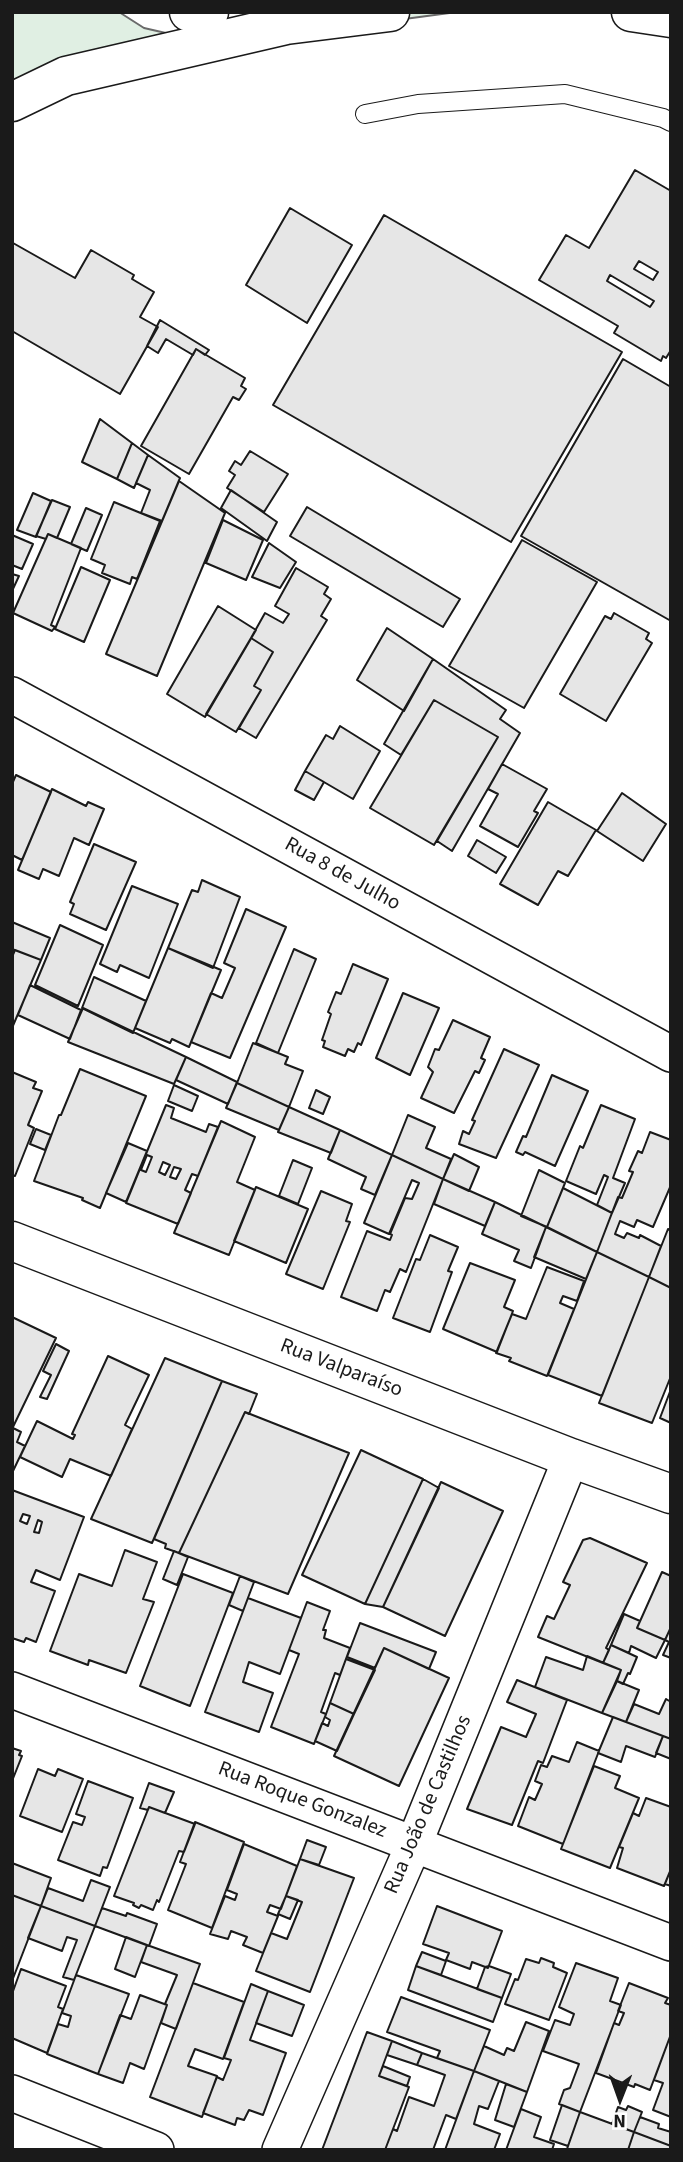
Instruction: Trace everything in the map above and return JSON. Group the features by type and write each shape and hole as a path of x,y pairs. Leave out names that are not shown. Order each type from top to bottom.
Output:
{"street":[{"path":"189,12 209,12"},
{"path":"12,102 66,76 286,25 390,12"},
{"path":"631,12 671,18"},
{"name":"Rua 8 de Julho","path":"12,695 671,1054"},
{"name":"Rua Valparaíso","path":"12,1241 571,1458 671,1494"},
{"name":"Rua João de Castilhos","path":"280,2150 414,1844 571,1458"},
{"name":"Rua Roque Gonzalez","path":"12,1690 671,1942"},
{"path":"12,2093 156,2150"}],"lane":[{"path":"365,114 418,104 565,94 671,122"}],"green space":[{"path":"12,12 119,12 144,28 192,39 293,12 457,12 292,34 12,109"}],"building":[{"path":"635,170 671,191 671,350 666,358 663,356 661,361 614,333 618,326 539,280 566,235 589,248","holes":["639,261 658,272 653,280 634,269","610,275 654,301 650,307 607,281"]},
{"path":"290,208 352,245 307,323 246,285"},
{"path":"384,215 622,352 511,542 273,405"},
{"path":"13,243 75,278 91,250 134,275 132,279 154,292 140,317 158,327 120,394 12,331"},
{"path":"160,320 209,350 205,355 196,349 193,355 166,339 158,353 147,346"},
{"path":"196,349 245,378 241,386 246,389 239,400 233,397 189,474 141,446"},
{"path":"623,359 671,387 671,621 521,536"},
{"path":"100,419 132,443 117,479 82,462"},
{"path":"132,443 148,455 134,488 117,479"},
{"path":"250,451 288,474 264,512 227,488 235,475 229,471 235,461 241,465"},
{"path":"148,455 180,478 162,521 141,513 150,490 136,483"},
{"path":"179,481 225,513 157,676 106,654"},
{"path":"231,490 277,522 267,541 221,508"},
{"path":"33,493 51,501 36,537 17,530"},
{"path":"52,500 70,507 57,538 48,534 46,539 36,536"},
{"path":"114,502 160,521 137,579 132,577 130,584 102,573 105,565 91,559"},
{"path":"307,507 460,599 443,627 290,536"},
{"path":"86,508 102,515 87,551 71,544"},
{"path":"223,520 263,540 246,580 206,563"},
{"path":"48,534 81,548 51,625 55,627 52,631 13,613"},
{"path":"12,535 33,544 22,569 12,565"},
{"path":"522,540 597,582 524,708 449,666"},
{"path":"269,543 296,562 280,588 252,577"},
{"path":"81,567 110,580 84,642 55,629"},
{"path":"296,568 328,587 324,594 331,599 321,616 327,620 256,738 239,728 261,690 254,686 273,652 251,638 265,613 283,623 289,614 275,606"},
{"path":"12,574 19,576 12,591"},
{"path":"218,606 256,630 205,717 167,694"},
{"path":"614,613 649,633 646,639 652,643 606,721 560,694 605,616 611,619"},
{"path":"387,628 433,659 404,711 357,680"},
{"path":"251,638 273,652 254,686 261,690 236,732 206,714"},
{"path":"433,659 506,710 500,719 520,733 452,851 437,841 498,737 434,700 401,755 384,744"},
{"path":"434,700 498,737 434,845 370,808"},
{"path":"340,726 380,751 353,799 305,771 326,735 333,739"},
{"path":"502,764 547,789 534,811 538,813 518,847 480,826 498,794 488,789"},
{"path":"305,771 324,782 314,800 295,790"},
{"path":"16,775 51,792 22,860 12,855 12,784"},
{"path":"52,789 86,806 88,802 104,809 89,845 74,838 59,876 43,869 39,879 18,870"},
{"path":"622,793 666,824 643,861 597,831"},
{"path":"548,802 596,830 568,876 558,871 538,905 500,884"},
{"path":"477,840 506,857 496,873 468,856"},
{"path":"94,844 136,862 106,930 70,914 74,904 70,902"},
{"path":"202,880 240,897 213,968 168,948 192,890 198,892"},
{"path":"132,886 178,904 149,978 120,965 117,972 100,964"},
{"path":"246,909 286,927 230,1058 191,1042 211,993 222,998 235,968 224,963"},
{"path":"12,922 50,938 41,960 12,949"},
{"path":"60,925 103,945 78,1006 35,985"},
{"path":"168,948 221,970 189,1047 172,1039 170,1043 135,1028"},
{"path":"294,949 316,959 278,1053 256,1043"},
{"path":"15,950 41,960 12,1028 12,957"},
{"path":"353,964 388,979 361,1045 358,1043 354,1052 348,1049 345,1056 323,1047 325,1041 322,1040 336,992 341,994"},
{"path":"94,977 146,1001 133,1033 82,1008"},
{"path":"30,985 81,1010 70,1039 18,1015"},
{"path":"403,993 439,1008 410,1075 376,1058"},
{"path":"83,1008 186,1057 174,1084 68,1042"},
{"path":"453,1020 490,1037 481,1058 485,1060 479,1073 475,1071 454,1113 421,1098 433,1072 428,1067 435,1049 439,1050"},
{"path":"253,1043 288,1057 285,1064 303,1071 289,1107 237,1083"},
{"path":"504,1049 539,1065 496,1158 459,1144 463,1131 469,1134 475,1121 472,1120"},
{"path":"186,1057 237,1082 228,1104 176,1080"},
{"path":"80,1069 146,1096 100,1208 82,1200 83,1198 34,1181"},
{"path":"12,1072 36,1082 33,1088 42,1091 28,1125 34,1128 15,1176 12,1175"},
{"path":"552,1075 588,1091 555,1166 525,1152 523,1155 516,1152 523,1136 526,1137"},
{"path":"237,1083 289,1107 279,1130 226,1108"},
{"path":"174,1085 198,1096 192,1111 168,1101"},
{"path":"316,1090 330,1097 323,1114 309,1108"},
{"path":"166,1105 174,1108 171,1118 206,1132 209,1124 218,1127 198,1176 192,1174 185,1190 191,1193 178,1224 126,1203","holes":["147,1155 152,1157 146,1172 141,1170","163,1162 170,1165 165,1175 159,1172","174,1167 181,1169 176,1179 170,1177"]},
{"path":"601,1105 635,1119 613,1178 625,1183 612,1213 597,1205 608,1177 604,1175 596,1194 566,1181"},
{"path":"289,1107 340,1130 331,1153 278,1132"},
{"path":"408,1115 435,1127 426,1148 451,1159 443,1179 392,1155"},
{"path":"221,1121 255,1137 237,1182 255,1190 229,1255 174,1233"},
{"path":"36,1129 51,1135 45,1150 30,1144"},
{"path":"340,1130 392,1155 375,1195 361,1189 366,1177 328,1159"},
{"path":"650,1132 671,1140 671,1185 653,1227 637,1220 634,1227 620,1221 615,1234 624,1238 627,1233 639,1238 640,1235 661,1246 649,1277 597,1252 618,1197 622,1198 633,1172 629,1171 638,1151 642,1153"},
{"path":"128,1143 147,1151 126,1202 106,1193"},
{"path":"454,1154 479,1167 469,1191 443,1179"},
{"path":"392,1155 443,1179 406,1272 400,1269 390,1292 385,1290 377,1311 341,1297 367,1231 390,1240 405,1198 412,1199 419,1183 412,1180 389,1234 364,1223"},
{"path":"293,1160 312,1168 298,1204 279,1196"},
{"path":"539,1170 565,1183 547,1227 521,1216"},
{"path":"443,1179 495,1202 485,1226 434,1204"},
{"path":"256,1187 308,1209 286,1263 234,1241"},
{"path":"563,1188 612,1213 597,1252 547,1227"},
{"path":"321,1191 352,1204 346,1221 350,1222 323,1289 286,1274"},
{"path":"495,1202 546,1227 531,1268 514,1261 519,1250 482,1234"},
{"path":"546,1227 597,1252 586,1279 534,1257"},
{"path":"668,1229 671,1230 671,1288 649,1277"},
{"path":"430,1235 458,1247 448,1271 452,1272 430,1332 393,1318 416,1259 420,1260"},
{"path":"597,1252 649,1277 602,1396 548,1375"},
{"path":"470,1263 515,1280 504,1307 513,1311 497,1352 443,1329"},
{"path":"547,1267 584,1281 577,1301 563,1296 560,1303 574,1309 547,1376 496,1353 512,1314 526,1319"},
{"path":"649,1277 671,1288 671,1376 652,1423 599,1403"},
{"path":"12,1317 56,1338 12,1429"},
{"path":"56,1344 69,1351 47,1399 40,1397 51,1375 43,1371"},
{"path":"108,1356 149,1375 125,1425 132,1429 111,1476 70,1459 62,1477 20,1457 37,1421 73,1439 75,1435 72,1434"},
{"path":"165,1358 222,1381 152,1543 91,1519"},
{"path":"222,1381 257,1394 249,1414 245,1412 179,1553 165,1548 166,1544 154,1539"},
{"path":"671,1389 671,1423 660,1418"},
{"path":"245,1412 349,1453 288,1594 179,1553"},
{"path":"13,1428 21,1432 17,1442 25,1446 13,1471"},
{"path":"361,1450 423,1479 365,1604 302,1575"},
{"path":"423,1479 439,1488 383,1607 365,1604"},
{"path":"441,1482 503,1511 445,1636 383,1607"},
{"path":"12,1490 84,1517 60,1580 36,1570 31,1582 55,1591 36,1642 26,1638 24,1642 12,1638","holes":["23,1514 30,1516 27,1524 20,1521","38,1520 42,1522 39,1533 34,1532"]},
{"path":"590,1538 647,1563 606,1648 609,1650 603,1663 538,1637 547,1616 554,1619 570,1585 563,1582 583,1540"},
{"path":"125,1550 157,1562 143,1599 154,1602 126,1673 89,1660 88,1665 50,1651 79,1574 112,1586"},
{"path":"174,1551 188,1557 177,1585 163,1579"},
{"path":"662,1572 671,1576 671,1627 665,1640 637,1628"},
{"path":"183,1574 233,1593 190,1706 140,1686"},
{"path":"240,1576 254,1582 243,1611 229,1605"},
{"path":"248,1598 301,1618 280,1674 249,1662 243,1682 273,1693 259,1732 205,1712"},
{"path":"307,1602 330,1611 323,1630 326,1630 324,1638 350,1648 340,1675 335,1673 321,1712 326,1714 314,1744 271,1727 299,1654 289,1650"},
{"path":"624,1614 640,1621 637,1628 665,1640 656,1658 631,1646 629,1653 611,1645"},
{"path":"360,1623 436,1652 429,1669 384,1648 375,1668 347,1657"},
{"path":"671,1627 671,1658 663,1655 669,1642 665,1640"},
{"path":"611,1645 637,1657 623,1684 617,1681 621,1670 603,1663"},
{"path":"384,1648 449,1678 399,1786 334,1756"},
{"path":"587,1656 621,1670 602,1713 535,1687 546,1657 583,1670"},
{"path":"346,1659 375,1670 354,1714 330,1703"},
{"path":"517,1680 567,1700 543,1763 538,1761 512,1825 467,1809 501,1727 526,1737 536,1714 507,1702"},
{"path":"617,1681 639,1690 626,1722 602,1713"},
{"path":"666,1699 671,1702 671,1739 626,1722 634,1704 659,1714"},
{"path":"330,1703 354,1714 337,1751 315,1741 322,1723 328,1726 330,1720 325,1717"},
{"path":"613,1717 663,1736 655,1757 626,1746 621,1762 598,1753"},
{"path":"663,1736 671,1739 671,1759 656,1753"},
{"path":"577,1742 599,1751 563,1844 518,1826 529,1797 535,1800 542,1784 535,1781 541,1765 547,1767 552,1756 569,1762"},
{"path":"12,1748 21,1751 19,1755 22,1756 12,1781"},
{"path":"594,1766 620,1776 615,1788 639,1798 610,1868 561,1849"},
{"path":"38,1769 55,1776 58,1769 83,1779 62,1832 20,1816"},
{"path":"88,1781 133,1798 107,1868 103,1867 100,1876 58,1860 73,1822 82,1825 85,1817 76,1814"},
{"path":"149,1783 174,1792 165,1813 149,1807 148,1810 140,1808"},
{"path":"646,1798 671,1807 671,1869 664,1886 617,1868 623,1848 619,1847 633,1813 639,1816"},
{"path":"149,1807 195,1824 184,1852 179,1851 159,1902 157,1900 153,1910 141,1905 139,1908 133,1905 134,1903 114,1896"},
{"path":"195,1822 244,1842 212,1928 168,1910 186,1864 180,1862"},
{"path":"307,1840 326,1847 319,1865 300,1859"},
{"path":"244,1844 297,1866 281,1909 270,1905 267,1912 278,1916 263,1953 243,1945 247,1937 231,1931 228,1939 210,1934 225,1896 235,1900 237,1894 227,1890"},
{"path":"300,1859 354,1878 310,1992 256,1971 271,1933 287,1939 302,1902 286,1896"},
{"path":"12,1863 51,1878 41,1906 12,1895"},
{"path":"671,1869 671,1886 665,1884"},
{"path":"91,1880 110,1887 95,1926 41,1906 48,1888 83,1901"},
{"path":"12,1895 41,1906 12,1981"},
{"path":"286,1896 298,1900 290,1919 278,1914"},
{"path":"41,1906 95,1926 74,1980 63,1977 77,1940 67,1937 62,1951 28,1938"},
{"path":"437,1906 502,1931 488,1968 472,1962 470,1969 446,1960 449,1953 423,1944"},
{"path":"102,1908 126,1916 127,1913 157,1924 149,1946 95,1926"},
{"path":"126,1937 147,1945 135,1977 115,1969"},
{"path":"147,1945 200,1964 176,2029 161,2023 167,2005 165,2004 177,1975 141,1962"},
{"path":"422,1952 446,1961 441,1975 416,1966"},
{"path":"541,1958 554,1963 553,1967 567,1973 549,2020 505,2004 526,1959 539,1963"},
{"path":"576,1963 618,1978 610,2001 621,2005 580,2112 559,2104 564,2090 570,2088 579,2064 543,2051 555,2020 570,2025 574,2014 559,2007"},
{"path":"416,1966 502,1998 493,2022 408,1990"},
{"path":"485,1967 511,1974 502,1998 477,1989"},
{"path":"21,1969 66,1986 58,2007 63,2009 47,2053 12,2038 12,1994"},
{"path":"76,1975 129,1994 98,2074 47,2054 58,2024 68,2027 71,2016 62,2013"},
{"path":"193,1983 244,2002 223,2059 195,2049 188,2066 217,2076 202,2117 150,2097"},
{"path":"629,1983 668,1998 665,2003 671,2005 671,2034 650,2090 596,2073 614,2023 619,2025 624,2013 618,2011"},
{"path":"251,1984 268,1991 250,2040 286,2053 263,2115 249,2110 244,2120 237,2118 235,2125 203,2113 217,2077 223,2080 231,2060 224,2058"},
{"path":"268,1991 304,2005 292,2036 256,2023"},
{"path":"140,1995 167,2005 144,2069 130,2063 123,2083 98,2074 120,2015 131,2019"},
{"path":"401,1997 490,2030 474,2071 437,2058 440,2051 387,2032"},
{"path":"526,2022 549,2031 527,2092 474,2071 484,2046 504,2055 507,2048 514,2051"},
{"path":"367,2032 392,2041 379,2076 409,2087 385,2150 322,2150"},
{"path":"671,2034 671,2117 653,2110 663,2083 654,2080"},
{"path":"392,2041 422,2053 417,2065 387,2055"},
{"path":"422,2053 474,2071 456,2119 446,2115 433,2150 385,2150 393,2129 397,2131 409,2097 434,2106 445,2075 417,2065"},
{"path":"383,2066 410,2077 407,2086 379,2076"},
{"path":"474,2071 499,2081 488,2109 479,2106 474,2124 500,2134 494,2150 445,2150"},
{"path":"506,2084 527,2092 514,2127 495,2120"},
{"path":"562,2105 580,2112 568,2146 550,2140"},
{"path":"628,2106 642,2112 634,2132 612,2124 618,2107 626,2110"},
{"path":"521,2109 541,2117 534,2137 554,2144 552,2150 506,2150"},
{"path":"580,2112 634,2132 628,2150 567,2149"},
{"path":"640,2117 671,2132 671,2146 634,2132"},
{"path":"634,2132 671,2146 671,2150 628,2150"}]}
